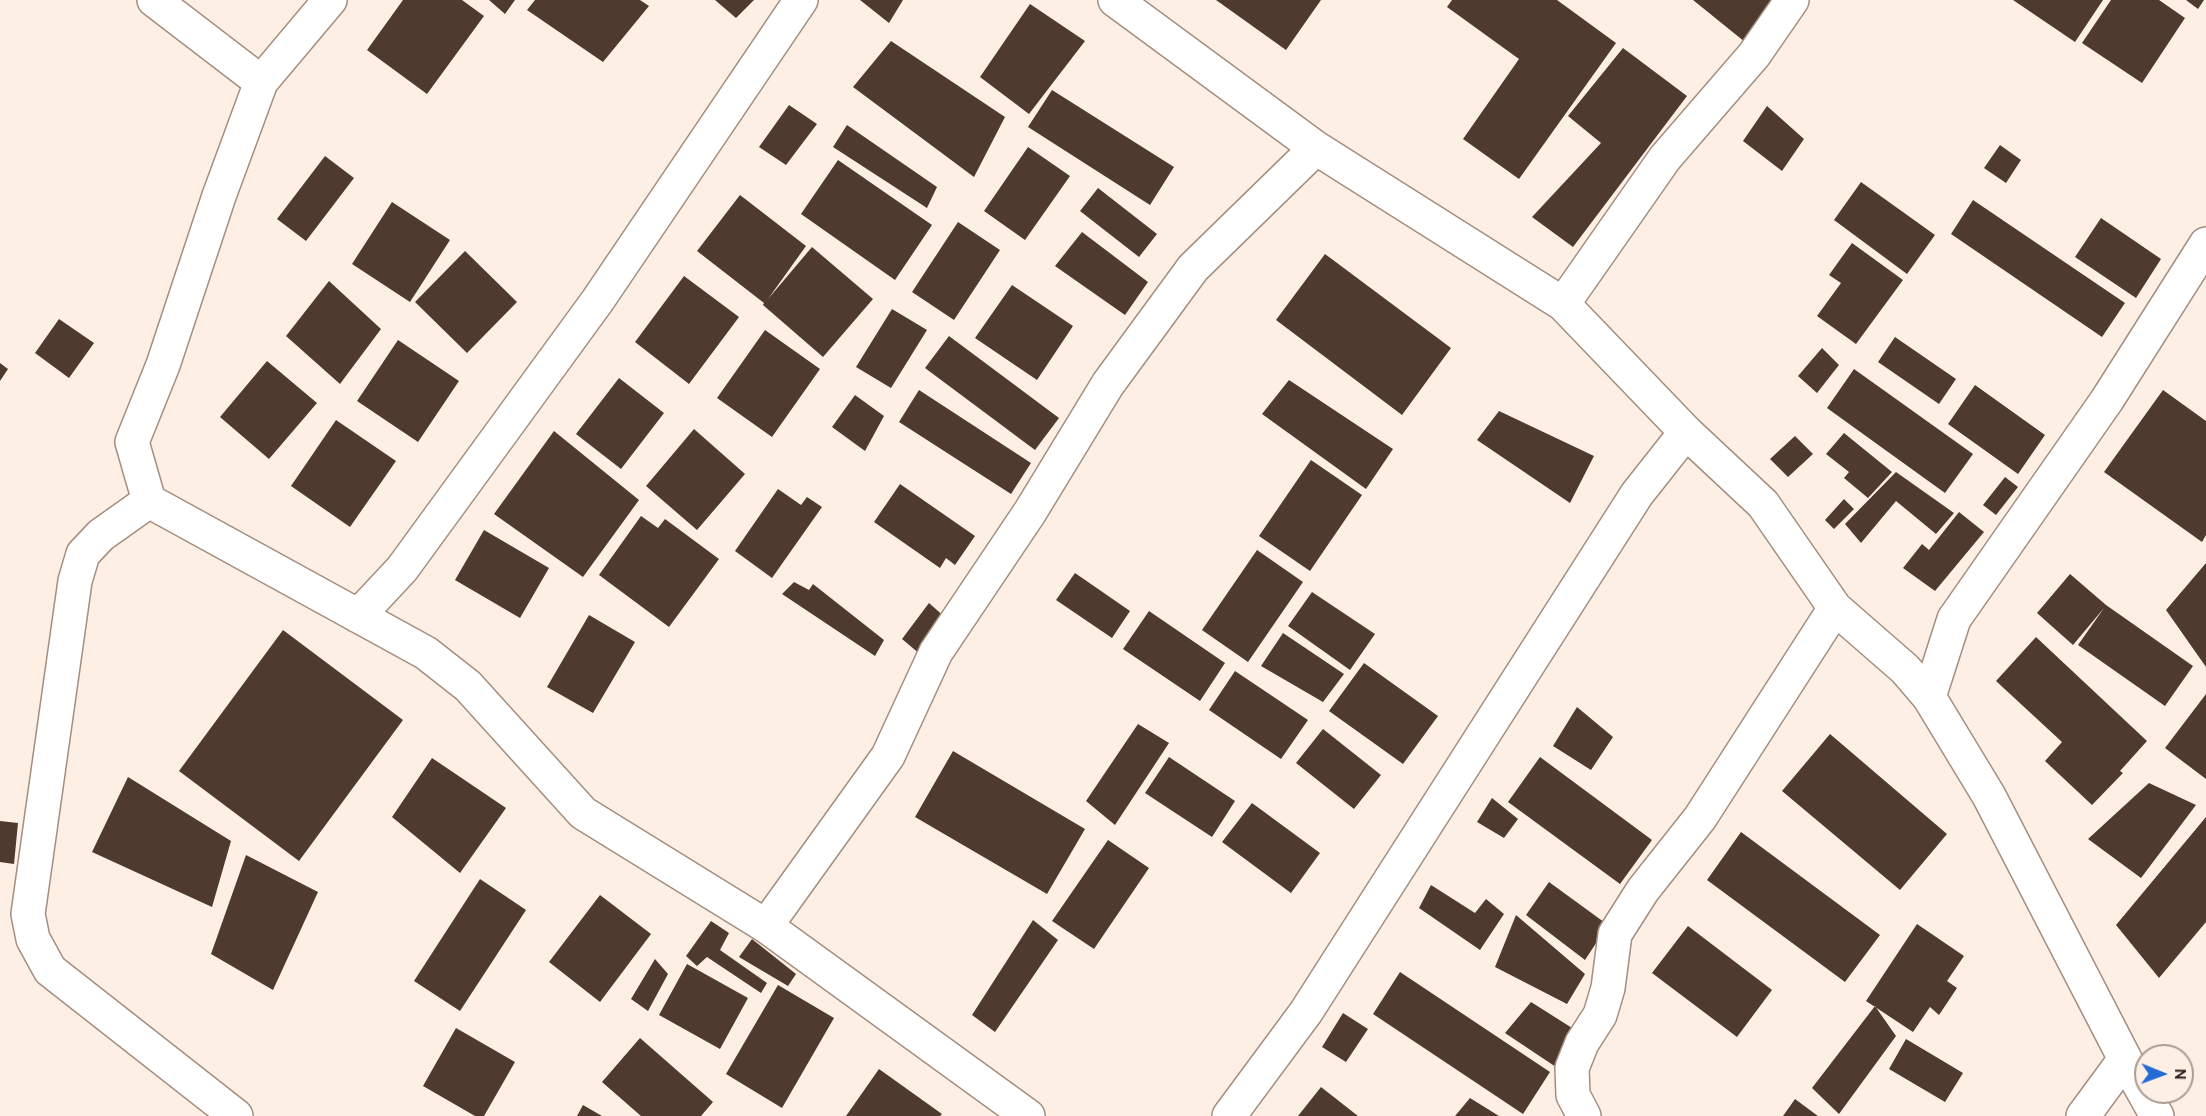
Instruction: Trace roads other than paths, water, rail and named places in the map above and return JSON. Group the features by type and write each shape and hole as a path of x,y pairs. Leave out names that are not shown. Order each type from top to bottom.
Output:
{"street":[{"path":"154,0 261,81"},
{"path":"330,0 261,81 162,365 132,442 149,501 426,653 468,686 583,813 766,926 1028,1116"},
{"path":"358,616 402,569 598,300 801,0"},
{"path":"1115,0 1316,148 1563,304 1686,432 1763,504 1835,608 1905,669 1929,697 1989,796 2125,1059 2157,1116"},
{"path":"1563,304 1665,158 1754,55 1792,0"},
{"path":"766,926 888,756 936,652 1030,512 1108,384 1193,268 1316,148"},
{"path":"1929,697 1954,619 2107,399 2206,244"},
{"path":"1229,1116 1306,1012 1637,494 1686,432"},
{"path":"149,501 101,535 83,554 75,581 28,914 33,939 50,970 236,1116"},
{"path":"1584,1116 1573,1095 1572,1068 1582,1043 1600,1016 1608,988 1615,934 1643,890 1700,818 1835,608"},
{"path":"2083,1116 2125,1059"}]}
